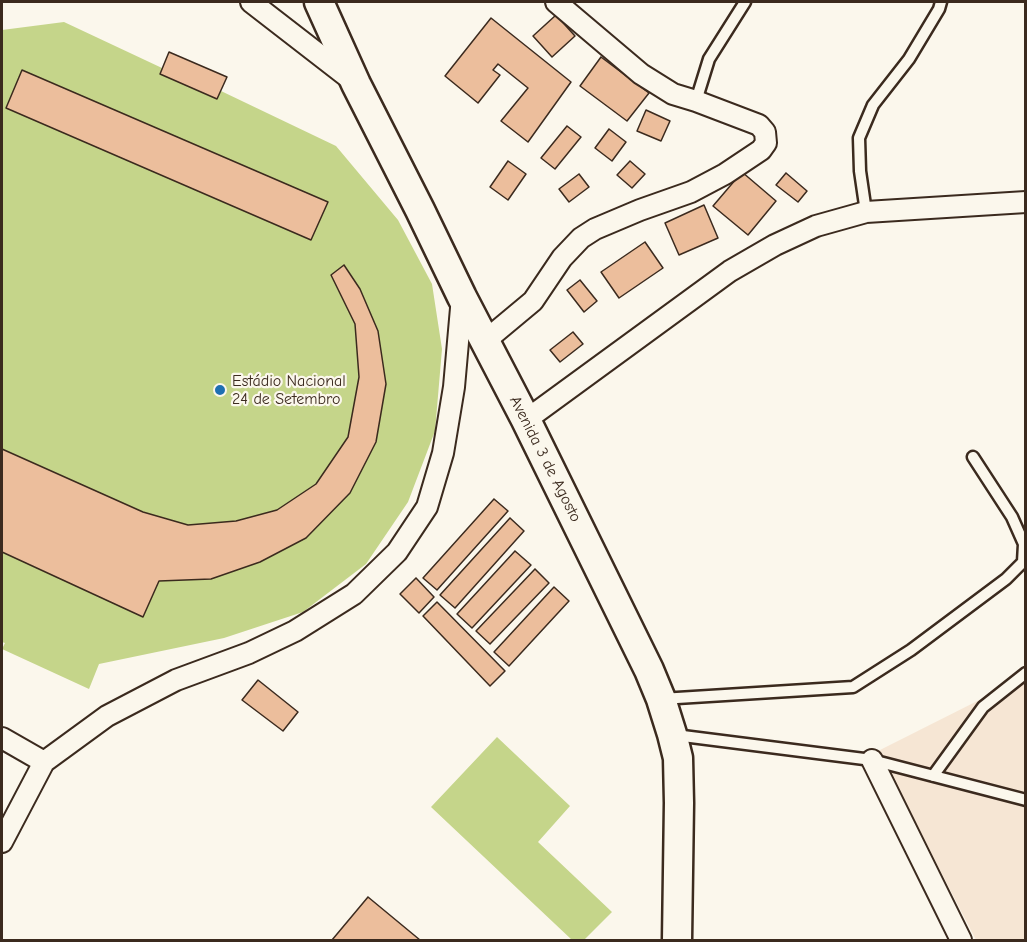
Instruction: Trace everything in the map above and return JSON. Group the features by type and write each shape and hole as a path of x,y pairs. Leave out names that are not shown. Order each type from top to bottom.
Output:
{"street":[{"path":"251,2 356,84"},
{"name":"Avenida 3 de Agosto","path":"319,2 356,84 526,420 649,669 661,699 678,758 677,940"},
{"path":"485,341 533,300 562,258 581,238 595,229 640,210 692,192 761,150 765,142 765,132 759,125 673,93 640,74 556,2"},
{"path":"526,420 730,271 775,245 816,226 866,212 1026,202"},
{"path":"2,842 44,762 107,716 176,680 249,653 295,631 354,594 397,552 427,507 443,453 454,387 462,297"},
{"path":"2,738 44,762"},
{"path":"872,760 961,940"}],"lane":[{"path":"696,101 709,59 745,2"},
{"path":"866,212 860,171 859,138 873,105 909,59 941,2"},
{"path":"661,699 853,687 910,650 1006,579 1023,562 1024,544 1012,517 974,457"},
{"path":"933,776 983,706 1026,673"},
{"path":"672,734 872,760 1026,800"}],"shaded area":[{"path":"1025,677 1025,940 976,940 878,751"}],"green space":[{"name":"Estádio Nacional 24 de Setembro","path":"64,22 162,68 160,74 217,99 221,91 336,146 398,220 432,284 442,349 435,431 408,502 366,564 303,612 224,638 99,664 89,689 2,649 5,643 2,642 2,30"},
{"path":"497,737 570,806 538,842 612,912 584,940 572,940 431,807"}],"building":[{"path":"556,15 575,36 552,57 533,36"},
{"path":"491,18 571,82 528,142 501,121 528,88 498,64 493,70 500,75 478,103 445,76"},
{"path":"169,52 227,77 217,99 160,74"},
{"path":"601,57 649,93 627,121 580,86"},
{"path":"22,70 328,202 311,240 6,108"},
{"path":"646,110 670,121 661,141 637,131"},
{"path":"567,126 581,137 555,169 541,158"},
{"path":"609,129 626,142 612,161 595,148"},
{"path":"508,161 526,174 508,200 490,187"},
{"path":"630,161 645,174 632,188 617,175"},
{"path":"742,172 776,201 748,235 713,206"},
{"path":"786,173 807,191 798,202 776,185"},
{"path":"579,174 589,187 569,202 559,189"},
{"path":"704,205 718,238 679,255 665,223"},
{"path":"645,242 663,268 619,298 601,272"},
{"path":"344,265 360,289 378,331 386,384 376,442 350,493 306,538 260,562 211,579 159,581 143,617 2,552 2,449 143,512 188,525 236,521 277,510 316,484 348,437 359,377 355,324 331,275"},
{"path":"580,280 597,301 584,312 567,290"},
{"path":"573,332 583,344 560,362 550,350"},
{"path":"494,499 508,511 437,590 423,578"},
{"path":"510,518 524,531 455,608 440,595"},
{"path":"515,551 531,565 472,628 457,614"},
{"path":"535,569 549,583 490,644 476,631"},
{"path":"416,578 434,597 419,613 400,594"},
{"path":"554,587 569,601 509,666 494,652"},
{"path":"437,602 505,671 490,686 423,616"},
{"path":"258,680 298,712 283,731 242,700"},
{"path":"368,897 420,940 332,940"}],"place":[{"name":"Estádio Nacional 24 de Setembro","path":"220,390"}]}
